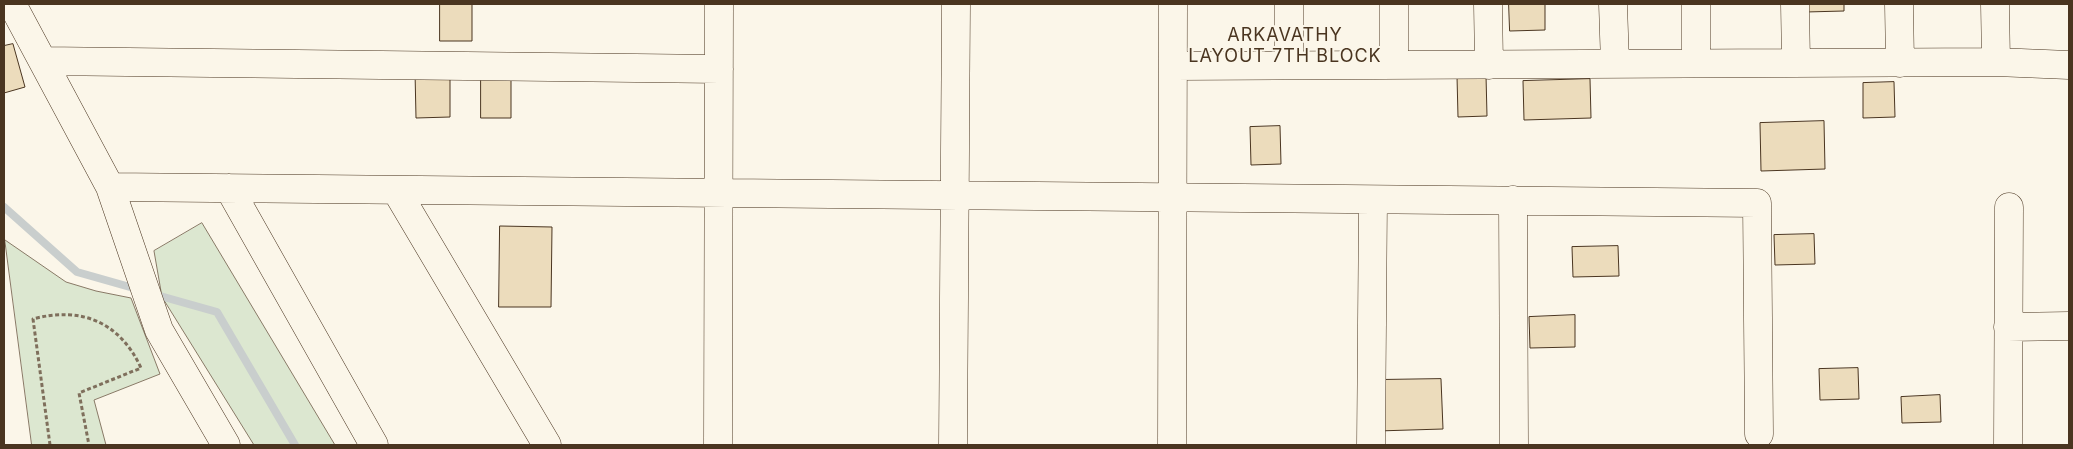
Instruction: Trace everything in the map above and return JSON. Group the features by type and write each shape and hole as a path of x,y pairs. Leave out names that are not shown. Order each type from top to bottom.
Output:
{"street":[{"path":"12,4 110,187 159,330 226,445"},
{"path":"718,445 719,4"},
{"path":"952,445 956,4"},
{"path":"1172,445 1173,4"},
{"path":"1289,65 1290,4"},
{"path":"1394,4 1394,65"},
{"path":"1488,4 1489,65"},
{"path":"1613,4 1615,64"},
{"path":"1696,4 1696,63"},
{"path":"1795,4 1796,63"},
{"path":"1899,4 1900,63"},
{"path":"1995,4 1996,62"},
{"path":"43,61 719,69"},
{"path":"1174,66 1996,62 2069,65"},
{"path":"110,187 1757,203 1758,434"},
{"path":"229,188 374,445"},
{"path":"396,190 547,445"},
{"path":"1371,445 1373,200"},
{"path":"1513,200 1514,445"},
{"path":"2008,207 2008,445"},
{"path":"2008,327 2069,326"}],"path":[{"path":"50,445 33,319 63,314 93,319 107,326 127,344 142,368 79,393 89,445"}],"green space":[{"path":"202,223 335,445 254,445 162,297 154,251"},
{"path":"5,240 66,282 96,291 131,298 160,374 94,400 106,445 32,445"}],"building":[{"path":"440,4 472,4 472,41 440,41"},
{"path":"1509,4 1545,4 1545,30 1510,31"},
{"path":"1806,4 1844,4 1844,11 1806,12"},
{"path":"13,44 25,87 4,93 4,46"},
{"path":"450,70 450,117 416,118 415,71"},
{"path":"481,72 511,72 511,118 481,118"},
{"path":"1486,75 1487,116 1458,117 1457,76"},
{"path":"1590,79 1591,118 1524,120 1523,81"},
{"path":"1894,82 1895,117 1863,118 1863,83"},
{"path":"1824,121 1825,169 1761,171 1760,123"},
{"path":"1280,126 1281,164 1251,165 1250,127"},
{"path":"500,226 552,227 551,307 499,307"},
{"path":"1814,234 1815,264 1775,265 1774,235"},
{"path":"1618,246 1619,276 1573,277 1572,247"},
{"path":"1575,315 1575,347 1530,348 1529,317"},
{"path":"1858,368 1859,399 1820,400 1819,369"},
{"path":"1441,379 1443,429 1377,431 1376,380"},
{"path":"1940,395 1941,422 1902,423 1901,397"}],"waterway":[{"path":"4,207 77,272 137,289"},
{"path":"153,294 217,312 295,445"}],"district":[{"name":"ARKAVATHY LAYOUT 7TH BLOCK","path":"1285,46"}]}
